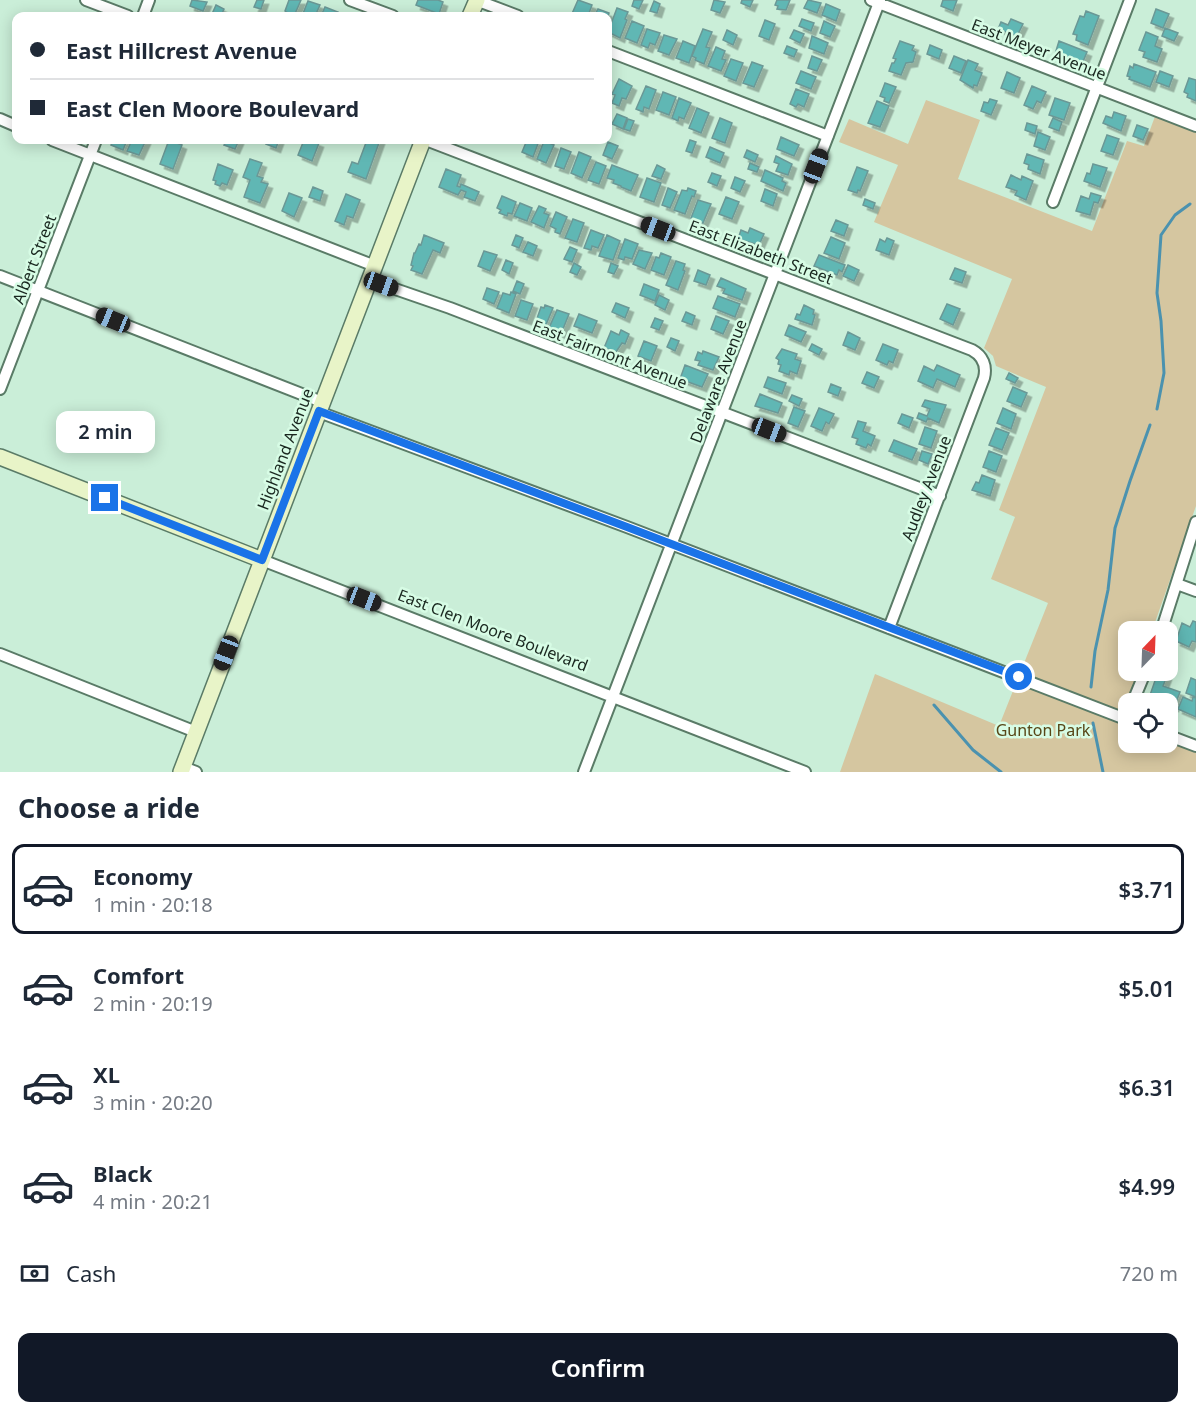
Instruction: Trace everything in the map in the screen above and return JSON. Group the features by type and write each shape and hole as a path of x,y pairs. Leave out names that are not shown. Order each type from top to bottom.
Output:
{"main road":[{"name":"Highland Avenue","path":"187,770 196,732 423,144"},
{"name":"East Clen Moore Boulevard","path":"0,457 262,560"}],"street":[{"path":"86,0 118,12"},
{"path":"350,0 382,12"},
{"path":"476,0 508,12"},
{"path":"1053,202 1130,0"},
{"name":"East Meyer Avenue","path":"876,1 1196,126"},
{"name":"Delaware Avenue","path":"584,772 828,136 876,1"},
{"path":"612,53 828,136"},
{"name":"East Fairmont Avenue","path":"63,144 372,273 940,496"},
{"name":"Albert Street","path":"0,389 94,144"},
{"name":"East Elizabeth Street","path":"435,144 972,350 982,359"},
{"path":"0,276 321,407 889,628 1118,713"},
{"name":"Audley Avenue","path":"889,628 984,378 985,366 982,359"},
{"path":"1165,621 1196,522"},
{"name":"East Clen Moore Boulevard","path":"262,560 805,772"},
{"path":"1177,584 1196,591"},
{"path":"0,654 196,732"},
{"path":"1178,739 1196,746"}],"green space":[{"name":"Gunton Park","path":"926,100 980,120 958,179 1092,231 1127,141 1144,146 1157,111 1196,126 1196,506 1156,621 1118,621 1118,681 1135,681 1131,693 1118,693 1118,753 1178,753 1178,739 1196,746 1196,772 840,772 875,674 999,726 1048,603 991,579 1015,517 999,510 1046,387 996,366 993,356 984,348 1012,279 874,222 898,165 839,142 849,119 908,144"}],"building":[{"path":"192,0 207,2 203,11 190,6"},
{"path":"257,0 264,0 261,9 254,7"},
{"path":"289,0 301,0 296,12 285,11"},
{"path":"418,0 443,2 440,12 416,5"},
{"path":"578,0 592,5 589,12 573,12"},
{"path":"634,0 643,0 639,9 632,6"},
{"path":"714,0 725,2 720,13 711,10"},
{"path":"742,0 753,0 750,7 741,3"},
{"path":"777,0 790,0 786,10 777,9 778,6 775,5"},
{"path":"808,0 821,3 817,13 804,8"},
{"path":"943,0 957,0 953,11 941,6"},
{"path":"308,1 320,5 317,12 304,12"},
{"path":"654,1 660,4 657,13 650,11"},
{"path":"826,4 840,10 836,21 822,15"},
{"path":"216,5 224,9 223,12 213,12"},
{"path":"325,7 338,12 323,12"},
{"path":"617,8 628,12 620,38 612,34 612,21"},
{"path":"1156,9 1169,14 1163,28 1151,23"},
{"path":"1086,11 1099,16 1088,45 1076,40 1077,35 1073,34 1080,16 1084,17"},
{"path":"802,19 814,23 811,31 799,26"},
{"path":"1011,19 1023,24 1017,36 998,29 1001,22 1008,25"},
{"path":"765,20 775,24 769,40 759,36"},
{"path":"632,21 644,26 637,43 625,38"},
{"path":"824,21 835,26 830,37 820,33"},
{"path":"1165,28 1178,33 1174,41 1162,36"},
{"path":"647,29 660,33 655,45 650,43 648,48 641,45"},
{"path":"703,29 712,32 706,47 710,48 704,64 692,56"},
{"path":"727,30 737,35 733,45 723,40"},
{"path":"794,30 804,34 800,43 790,38"},
{"path":"1146,32 1158,37 1155,46 1162,49 1157,62 1143,57 1145,52 1139,50"},
{"path":"664,35 677,39 669,55 658,51"},
{"path":"812,36 828,43 824,54 809,48"},
{"path":"683,41 695,46 689,63 676,58"},
{"path":"900,41 914,46 912,50 916,52 913,62 906,63 901,75 889,71 896,59 893,58"},
{"path":"1059,41 1087,52 1082,64 1055,54"},
{"path":"930,45 942,50 939,59 927,54"},
{"path":"787,46 797,50 794,57 784,53"},
{"path":"716,47 725,51 722,59 726,60 721,71 708,66"},
{"path":"812,56 822,60 817,71 808,68"},
{"path":"954,56 966,61 961,73 949,68"},
{"path":"731,59 743,63 736,81 724,76"},
{"path":"968,60 978,64 975,70 982,73 977,86 974,85 973,88 960,80"},
{"path":"752,62 763,66 754,87 743,83"},
{"path":"1134,64 1156,72 1150,87 1129,79 1130,77 1127,76 1130,66 1133,68"},
{"path":"801,71 816,77 811,89 796,83"},
{"path":"1160,71 1173,76 1169,87 1156,82"},
{"path":"1007,72 1020,78 1014,93 1001,88"},
{"path":"1189,78 1196,80 1196,101 1187,97 1188,94 1184,92"},
{"path":"619,79 632,86 626,99 622,98 619,106 612,103 615,95 612,94"},
{"path":"885,83 896,87 889,103 880,96"},
{"path":"646,86 656,90 649,109 644,107 643,112 636,109"},
{"path":"1032,86 1046,92 1041,103 1037,101 1033,109 1024,105"},
{"path":"796,89 809,94 804,107 790,104"},
{"path":"663,92 676,97 669,115 656,110"},
{"path":"679,98 691,103 684,119 679,117 678,121 672,118"},
{"path":"1055,98 1070,103 1064,120 1049,115"},
{"path":"990,99 997,101 991,115 981,111 984,102 988,103"},
{"path":"877,101 889,106 880,127 868,123"},
{"path":"697,108 709,113 701,133 689,128"},
{"path":"1114,112 1126,116 1121,131 1103,123 1106,116 1112,118"},
{"path":"617,114 627,118 623,129 612,124"},
{"path":"720,118 732,123 725,143 712,138"},
{"path":"1053,118 1062,122 1059,131 1049,127"},
{"path":"628,119 634,121 630,131 624,129"},
{"path":"1027,123 1037,126 1035,134 1025,130"},
{"path":"1137,125 1148,129 1143,140 1133,136"},
{"path":"1038,132 1050,137 1045,150 1034,146"},
{"path":"1107,135 1119,139 1113,155 1101,151"},
{"path":"781,137 799,145 794,156 777,149"},
{"path":"690,140 696,142 692,153 686,151"},
{"path":"111,144 125,144 123,150"},
{"path":"130,144 144,144 139,155 127,151"},
{"path":"168,144 182,145 173,169 160,164"},
{"path":"225,144 237,144 235,149"},
{"path":"266,144 278,144 276,148"},
{"path":"302,144 319,144 312,161 298,155"},
{"path":"366,144 379,144 366,179 348,172 352,162 358,164"},
{"path":"525,144 538,144 533,157 522,152"},
{"path":"543,144 554,145 546,163 537,159"},
{"path":"607,144 618,146 612,159 603,155"},
{"path":"710,147 724,153 720,163 706,157"},
{"path":"561,148 571,152 564,169 555,166"},
{"path":"747,150 758,155 755,162 744,157"},
{"path":"579,152 591,157 582,178 571,173"},
{"path":"1027,154 1044,160 1040,174 1028,169 1029,165 1024,163"},
{"path":"776,156 792,164 788,175 776,171 779,164 774,162"},
{"path":"250,159 262,163 257,176 263,178 261,182 268,184 260,203 244,197 250,180 243,177"},
{"path":"596,162 606,166 599,184 588,180"},
{"path":"750,163 759,167 757,172 748,169"},
{"path":"218,164 233,170 227,185 222,183 220,186 213,180"},
{"path":"1093,164 1107,168 1100,187 1084,181 1087,173 1090,174"},
{"path":"612,165 638,175 631,191 607,178"},
{"path":"657,165 665,169 661,179 652,176"},
{"path":"857,167 868,171 857,193 848,190"},
{"path":"446,169 461,175 457,186 460,187 461,184 479,192 475,201 464,197 466,192 461,190 458,195 439,187"},
{"path":"765,170 783,178 782,181 786,183 783,191 761,181"},
{"path":"712,173 721,176 717,186 708,182"},
{"path":"1011,175 1021,180 1022,176 1033,181 1026,200 1015,195 1017,191 1006,187"},
{"path":"735,177 745,181 740,192 731,188"},
{"path":"647,178 661,183 654,202 640,197"},
{"path":"313,187 323,191 320,201 309,197"},
{"path":"668,188 677,192 670,208 662,205"},
{"path":"688,188 696,191 685,214 674,210 682,190 687,191"},
{"path":"765,189 777,194 773,206 761,201"},
{"path":"289,193 302,198 294,217 282,211"},
{"path":"1091,193 1101,196 1098,203 1094,202 1090,215 1076,211 1081,196 1089,199"},
{"path":"346,194 360,200 353,218 347,216 344,225 335,221"},
{"path":"502,196 516,202 512,214 508,213 507,216 499,213 501,210 497,208"},
{"path":"726,197 739,202 732,219 719,214"},
{"path":"865,199 875,203 873,209 863,205"},
{"path":"698,200 711,204 703,223 691,218"},
{"path":"520,203 532,208 527,221 514,216"},
{"path":"539,206 546,209 544,213 549,215 544,228 531,222"},
{"path":"556,212 567,217 560,234 550,226"},
{"path":"573,219 584,223 577,242 565,238"},
{"path":"836,220 848,225 844,236 831,231"},
{"path":"750,228 764,234 759,245 738,239 741,230 748,233"},
{"path":"591,230 604,235 598,248 592,246 591,250 584,248"},
{"path":"424,235 444,243 440,253 433,250 422,274 411,270 413,266 411,265 414,253 419,244 421,245"},
{"path":"516,235 523,238 519,248 512,245"},
{"path":"607,235 620,241 613,260 599,256"},
{"path":"831,237 845,243 839,259 824,253"},
{"path":"887,238 894,241 889,255 876,250 880,239 885,242"},
{"path":"625,239 638,244 632,259 618,258"},
{"path":"528,242 537,246 533,256 523,252"},
{"path":"570,247 577,250 572,262 564,259"},
{"path":"639,250 652,253 645,269 633,264"},
{"path":"484,251 497,255 490,271 478,266"},
{"path":"661,253 671,257 664,275 651,270 656,257 659,258"},
{"path":"819,255 845,265 842,272 839,270 837,275 814,266"},
{"path":"506,260 513,263 509,274 502,270"},
{"path":"676,261 685,264 683,270 685,271 678,290 666,285"},
{"path":"574,263 581,267 577,275 570,272"},
{"path":"611,263 618,266 614,274 608,272"},
{"path":"848,265 859,270 854,281 843,276"},
{"path":"955,268 966,272 962,283 950,279"},
{"path":"698,270 710,275 706,285 694,281"},
{"path":"721,278 746,289 742,300 723,293 725,289 717,286"},
{"path":"517,281 524,284 520,294 513,291"},
{"path":"644,284 659,290 655,301 640,295"},
{"path":"487,288 499,292 494,304 483,299"},
{"path":"511,292 516,294 509,313 497,308 503,293 510,295"},
{"path":"659,295 669,300 665,310 655,305"},
{"path":"718,296 740,304 735,317 713,308"},
{"path":"521,300 533,304 527,320 515,316"},
{"path":"616,303 629,308 625,318 612,312"},
{"path":"947,304 960,309 953,325 940,319"},
{"path":"545,305 553,308 545,327 535,324 541,307 544,308"},
{"path":"804,305 814,310 812,325 795,319 797,314 800,315"},
{"path":"557,310 569,314 561,334 549,328"},
{"path":"686,312 695,316 692,325 682,321"},
{"path":"579,314 597,321 592,333 574,326"},
{"path":"716,316 729,321 723,334 711,329"},
{"path":"655,318 663,321 659,330 651,327"},
{"path":"789,325 806,332 801,342 785,335"},
{"path":"621,330 629,334 625,344 622,343 616,352 604,348 611,331 619,335"},
{"path":"848,332 860,338 855,350 843,345"},
{"path":"671,338 679,341 675,351 667,347"},
{"path":"644,341 657,346 651,361 638,356"},
{"path":"812,344 822,349 819,355 809,350"},
{"path":"883,344 898,350 893,363 889,361 887,365 876,360"},
{"path":"782,349 797,354 795,359 801,361 797,374 790,371 789,375 779,371 781,365 778,364 779,360 776,358"},
{"path":"703,351 719,357 713,370 698,365 700,361 695,360 698,352 702,354"},
{"path":"685,365 708,374 702,387 680,379"},
{"path":"937,365 960,375 955,387 937,379 933,388 918,381 924,366 934,371"},
{"path":"867,372 879,377 874,388 862,383"},
{"path":"1009,373 1018,378 1015,383 1006,379"},
{"path":"768,377 786,383 782,394 764,387"},
{"path":"831,384 841,388 838,396 828,392"},
{"path":"1013,387 1027,393 1021,407 1007,401"},
{"path":"760,394 782,403 778,413 755,406"},
{"path":"792,395 802,399 799,406 789,401"},
{"path":"925,400 946,405 939,423 928,418 926,422 917,418 919,413 927,416 930,409 922,406"},
{"path":"794,407 805,411 798,427 788,423"},
{"path":"819,408 834,414 829,424 826,422 822,431 811,426"},
{"path":"1003,408 1016,414 1011,429 997,423"},
{"path":"902,414 913,418 909,428 898,423"},
{"path":"858,421 866,423 863,431 875,436 871,446 868,444 866,448 856,444 858,439 852,437"},
{"path":"925,427 937,431 931,448 919,444"},
{"path":"996,428 1009,433 1002,450 989,445"},
{"path":"894,440 917,449 912,460 889,451"},
{"path":"922,451 932,454 928,464 919,460"},
{"path":"989,451 1002,456 996,472 983,467"},
{"path":"982,475 995,480 990,496 972,490 976,482 979,483"},
{"path":"1193,621 1196,622 1196,642 1192,641 1189,647 1178,642 1178,635 1182,623 1190,627"},
{"path":"1191,678 1196,680 1196,697 1186,693"},
{"path":"1155,681 1165,681 1163,686 1180,692 1178,697 1178,693 1151,693"},
{"path":"1183,697 1192,701 1193,697 1196,698 1196,717 1178,709"}],"waterway":[{"path":"1157,409 1164,373 1157,293 1161,235 1175,215 1190,204"},
{"path":"1091,687 1095,651 1108,590 1115,528 1150,425"},
{"path":"934,705 973,750 1001,772"},
{"path":"1093,723 1103,772"}],"route":[{"path":"105,498 262,560 319,411 1019,677"}]}
